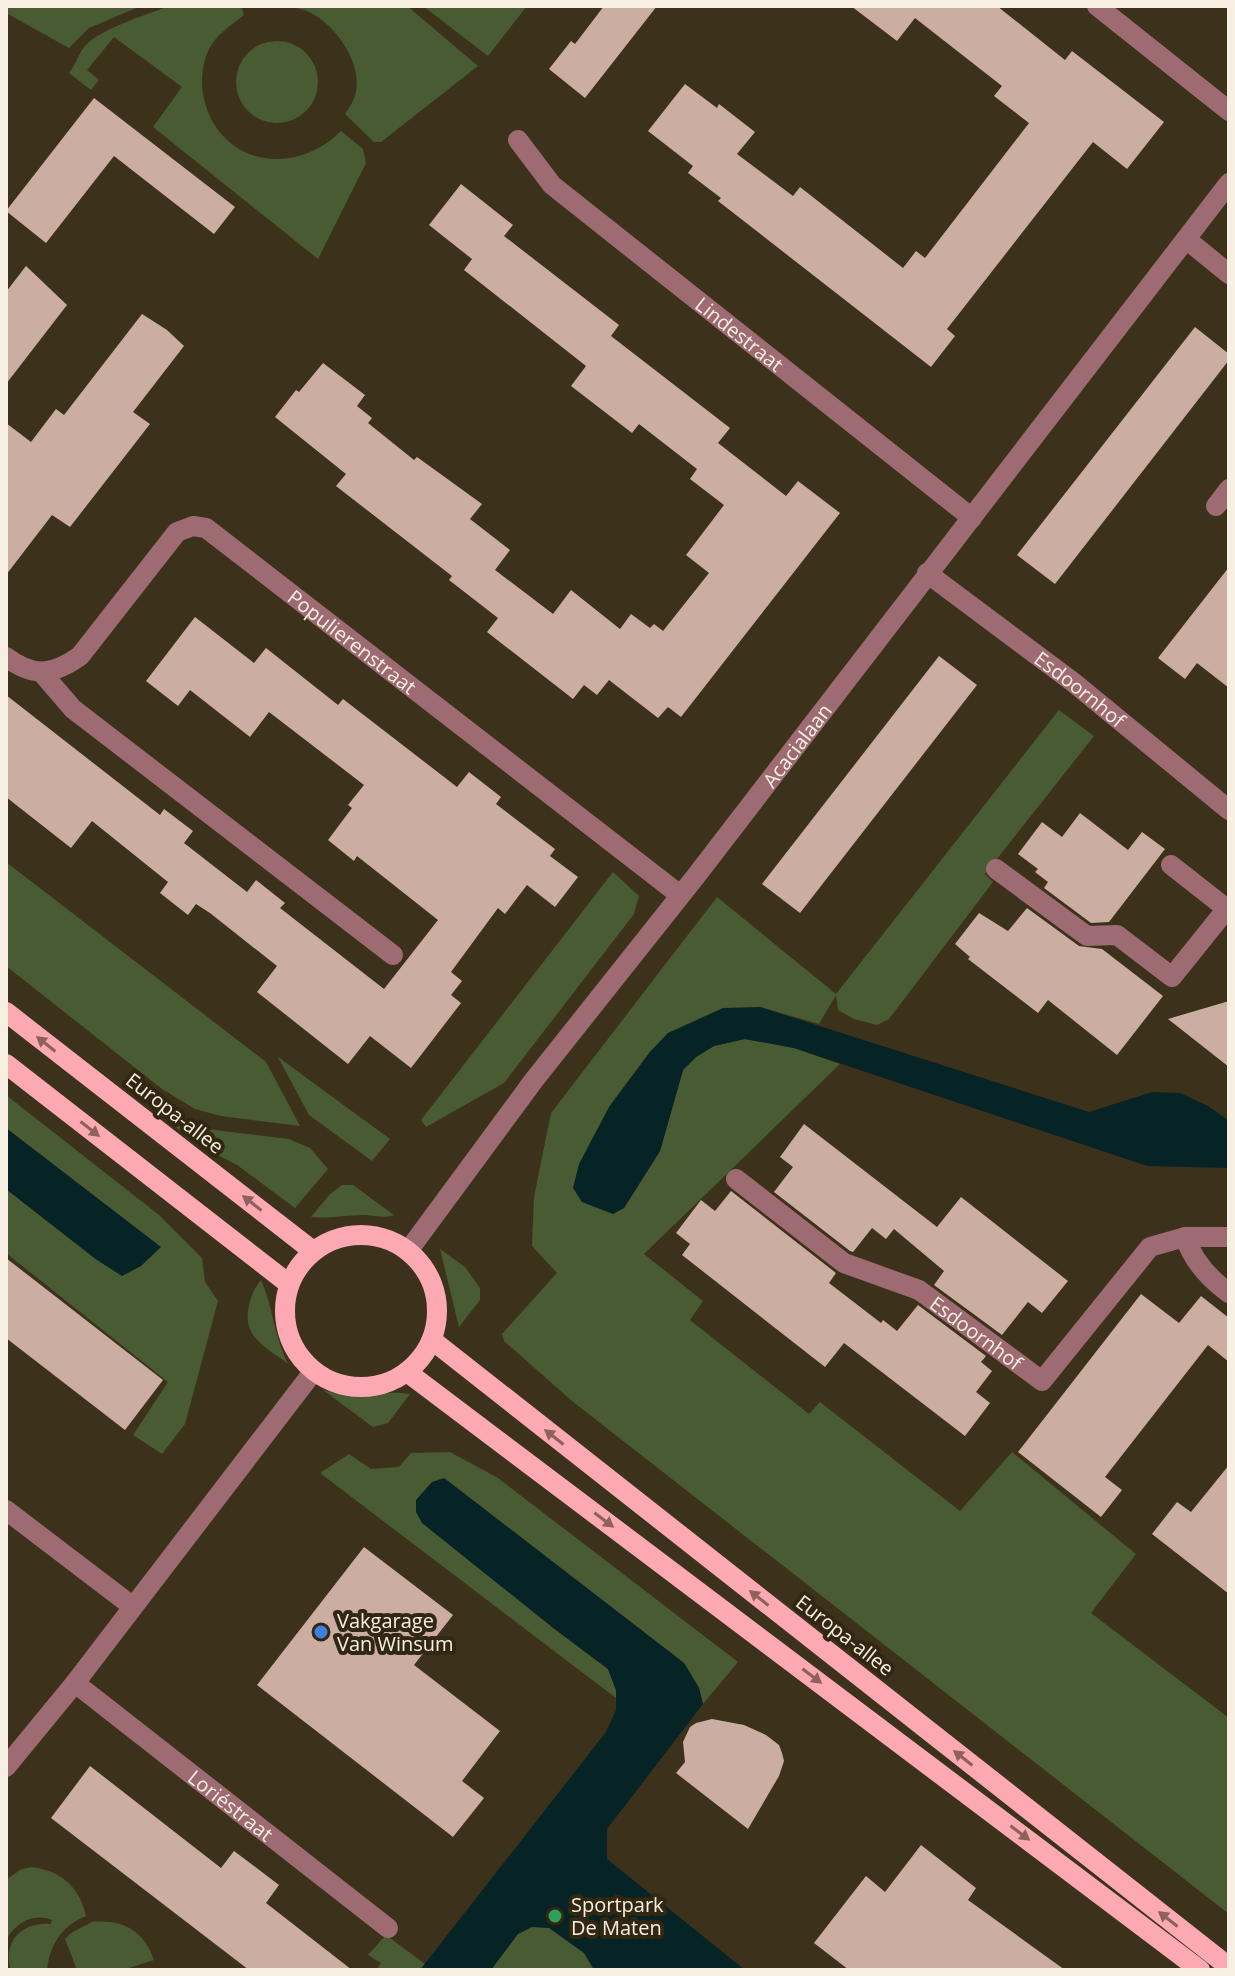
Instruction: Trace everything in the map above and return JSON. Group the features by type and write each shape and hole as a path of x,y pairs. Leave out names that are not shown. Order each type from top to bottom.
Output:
{"main road":[{"name":"Europa-allee","path":"6,1012 313,1251"},
{"path":"6,1064 289,1284"},
{"path":"361,1235 386,1239 408,1251 424,1269 434,1292 437,1316 432,1340 422,1357 407,1372 377,1386 343,1386 313,1372 293,1346 284,1316 289,1284 299,1266 313,1251 335,1239 361,1235"},
{"name":"Europa-allee","path":"432,1340 1229,1967"},
{"path":"407,1372 1194,1968"}],"street":[{"path":"1097,6 1229,111"},
{"name":"Lindestraat","path":"518,140 552,185 972,518"},
{"name":"Acacialaan","path":"408,1251 534,1080 1229,183"},
{"path":"1186,239 1229,274"},
{"name":"Populierenstraat","path":"42,673 63,668 80,656 177,532 193,526 206,528 680,895"},
{"name":"Esdoornhof","path":"927,573 1073,682 1229,810"},
{"path":"6,657 18,666 42,673 73,709 393,955"},
{"path":"996,869 1087,936 1117,935 1172,977 1228,908 1171,865"},
{"name":"Esdoornhof","path":"736,1179 844,1263 919,1290 1042,1381 1150,1247 1185,1237 1229,1237"},
{"path":"1185,1237 1192,1257 1229,1293"},
{"path":"6,1767 75,1683 313,1372"},
{"path":"6,1510 132,1606"},
{"name":"Loriéstraat","path":"75,1683 388,1928"}],"green space":[{"path":"6,6 141,6 89,28 69,48 6,13"},
{"path":"169,6 241,6 244,15 212,44 202,78 204,99 211,118 221,134 234,146 250,154 285,159 322,146 341,131 363,149 366,163 318,259 153,127 182,87 114,37 87,70 99,80 91,90 69,73 82,50 98,36"},
{"path":"283,6 407,6 478,66 381,142 374,142 345,114 354,98 357,81 346,47 331,28 313,14"},
{"path":"423,6 527,6 488,56"},
{"path":"277,41 293,44 306,53 315,66 318,82 315,98 306,111 293,120 277,123 261,120 248,111 239,98 236,82 239,66 248,53 261,44"},
{"path":"1059,710 1094,736 985,874 993,882 889,1019 877,1025 854,1019 838,1010 836,995 819,1024 760,1007 668,1033 609,1107 624,1208 660,1151 683,1070 696,1057 714,1046 745,1039 794,1048 840,1064 644,1254 703,1301 690,1320 809,1414 820,1402 960,1511 1012,1452 1136,1554 1091,1613 1229,1718 1229,1914 572,1401 504,1341 502,1334 557,1273 532,1246 534,1197 551,1113 717,897 836,994"},
{"path":"6,862 266,1062 300,1126 221,1116 195,1109 162,1089 6,966"},
{"path":"613,872 639,896 634,914 504,1083 426,1127 421,1120"},
{"path":"278,1057 390,1139 372,1161 309,1115"},
{"path":"6,1095 159,1215 202,1258 205,1282 218,1301 185,1424 162,1454 133,1435 168,1382 6,1253 6,1189 97,1260 160,1247 6,1128"},
{"path":"173,1125 289,1139 310,1148 328,1169 295,1208 237,1165 202,1147"},
{"path":"342,1185 353,1185 394,1215 311,1217"},
{"path":"440,1249 465,1267 480,1288 480,1300 459,1327"},
{"path":"261,1280 288,1364 259,1342 250,1328 249,1306"},
{"path":"323,1390 347,1395 410,1394 388,1423 373,1427"},
{"path":"450,1452 498,1478 738,1662 703,1704 699,1688 684,1663 444,1478 552,1627 608,1669 616,1698 320,1473 349,1454 371,1469 399,1467 411,1453"},
{"name":"Sportpark De Maten","path":"542,1863 674,1970 460,1970"},
{"path":"31,1867 51,1872 67,1882 79,1897 86,1916 58,1937 47,1970 11,1970 9,1951 17,1935 31,1926 51,1924 52,1920 38,1918 26,1921 15,1928 6,1940 6,1880 20,1870"},
{"path":"92,1922 113,1922 130,1929 144,1941 154,1960 129,1970 77,1970 65,1939"},
{"path":"386,1935 425,1964 420,1970 376,1970 381,1963 368,1955"}],"water":[{"path":"760,1007 1089,1112 1152,1092 1180,1093 1208,1106 1229,1121 1229,1168 1147,1166 794,1048 745,1039 714,1046 683,1070 660,1151 624,1208 613,1214 582,1202 573,1188 579,1164 609,1107 650,1052 668,1033 723,1008"},
{"path":"6,1128 161,1247 141,1266 122,1276 97,1260 6,1189"},
{"path":"444,1478 684,1663 699,1688 703,1704 607,1829 607,1859 745,1970 594,1970 584,1953 549,1928 532,1927 518,1934 491,1970 420,1970 606,1732 616,1710 616,1690 608,1669 422,1523 416,1512 416,1500 432,1482"}],"building":[{"path":"604,6 657,6 585,98 549,69 571,41 575,44"},
{"path":"851,6 997,6 1065,60 1072,51 1164,122 1127,169 1093,142 947,329 955,336 931,367 718,201 721,198 688,173 693,166 648,131 685,84 717,108 719,104 755,132 737,154 793,196 800,187 903,268 916,251 925,258 1029,123 994,96 1002,86 915,18 897,41"},
{"path":"94,98 235,207 214,234 114,156 46,243 6,211"},
{"path":"461,184 513,225 504,236 619,325 611,336 730,428 718,443 786,496 798,481 840,513 681,717 668,707 658,718 609,680 597,695 584,685 573,699 487,632 498,618 449,580 452,576 336,486 346,474 275,417 323,363 365,395 357,406 372,418 368,423 414,460 417,457 482,504 470,519 510,550 495,570 553,614 571,590 620,629 631,614 650,628 654,624 663,631 709,573 686,555 724,505 690,479 697,469 639,424 632,433 571,386 586,366 464,270 472,259 429,225"},
{"path":"26,266 67,305 6,384 6,292"},
{"path":"142,314 167,330 184,346 133,412 150,424 70,527 52,515 6,575 6,423 31,442 56,409 64,415"},
{"path":"1195,327 1229,354 1229,360 1055,584 1017,555"},
{"path":"1229,567 1229,688 1197,663 1185,679 1158,658"},
{"path":"195,617 254,663 266,648 338,705 343,699 457,787 469,772 501,797 496,804 555,849 550,856 578,877 555,907 527,885 505,914 498,908 451,972 462,981 451,995 461,1003 411,1068 370,1036 348,1064 257,992 277,966 210,913 196,904 188,915 160,893 168,882 92,821 71,848 6,797 6,695 160,815 164,809 193,831 184,843 247,892 256,880 285,903 280,908 384,989 438,920 357,856 354,861 328,840 352,808 348,805 364,785 269,712 250,737 190,690 178,706 146,681"},
{"path":"939,656 977,685 800,913 762,884"},
{"path":"1080,813 1128,850 1142,832 1165,849 1109,922 1091,923 1044,888 1048,882 1035,872 1038,869 1018,854 1042,822 1062,837"},
{"path":"1027,908 1079,946 1102,949 1163,996 1117,1055 1048,1000 1038,1013 968,959 970,957 955,944 979,913 1008,931"},
{"path":"1229,1001 1229,1067 1168,1019"},
{"path":"804,1124 937,1227 961,1197 1068,1281 1042,1313 1028,1302 1002,1335 934,1285 944,1271 894,1229 886,1239 872,1228 853,1252 850,1251 774,1192 793,1167 780,1157"},
{"path":"731,1191 836,1273 829,1283 881,1323 883,1320 897,1331 918,1305 986,1356 981,1362 992,1371 976,1392 990,1403 965,1436 844,1343 825,1367 682,1255 690,1244 676,1233 701,1200 715,1211"},
{"path":"6,1258 163,1380 125,1430 6,1338"},
{"path":"1141,1294 1179,1323 1201,1296 1229,1318 1229,1362 1208,1345 1105,1477 1122,1490 1101,1517 1018,1452"},
{"path":"1229,1465 1229,1594 1152,1534 1177,1502 1191,1512"},
{"path":"364,1547 453,1615 414,1665 500,1731 462,1781 484,1798 453,1837 257,1685"},
{"path":"712,1719 744,1725 766,1735 779,1745 782,1753 784,1761 779,1776 748,1829 676,1773 685,1762 683,1742 690,1727"},
{"path":"90,1766 221,1868 234,1851 279,1885 266,1903 352,1970 249,1970 51,1818"},
{"path":"921,1845 976,1888 968,1900 1065,1970 849,1970 814,1943 866,1876 885,1892"}],"place":[{"name":"Vakgarage Van Winsum","path":"321,1632"},
{"name":"Sportpark De Maten","path":"555,1916"}]}
